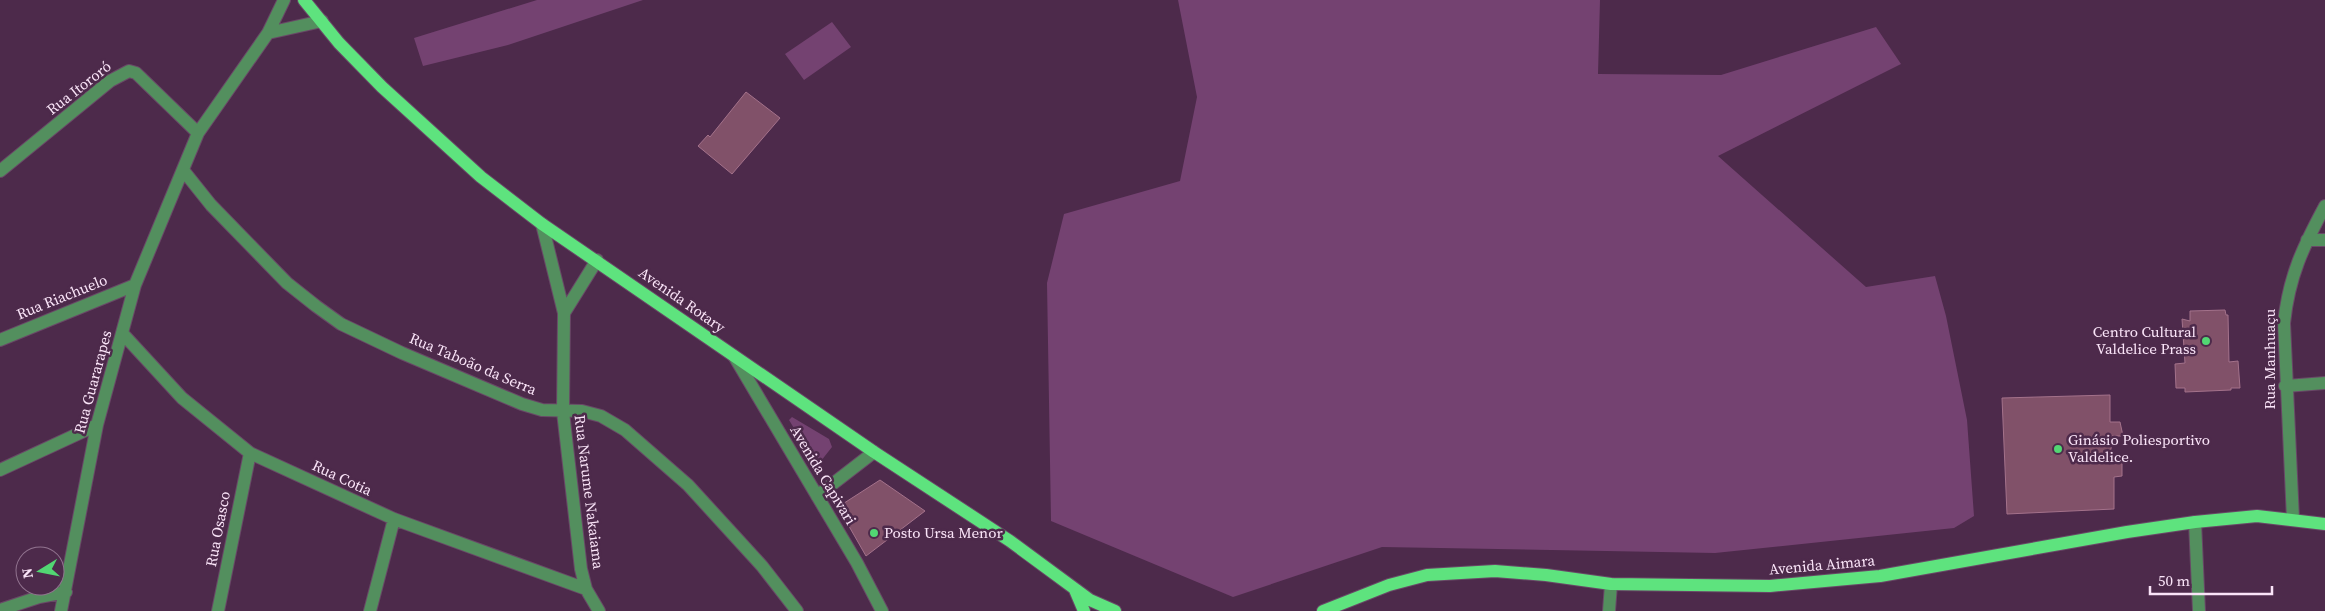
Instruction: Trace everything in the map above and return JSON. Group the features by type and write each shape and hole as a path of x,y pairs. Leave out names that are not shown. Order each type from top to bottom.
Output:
{"main road":[{"name":"Avenida Rotary","path":"304,0 382,88 480,176 542,224 874,452 1010,541 1090,600 1115,611"},
{"name":"Avenida Aimara","path":"1323,611 1389,585 1428,575 1495,572 1546,575 1611,584 1770,586 1880,576 2127,532 2195,522 2257,516 2325,524"},
{"path":"1074,588 1084,611"}],"street":[{"path":"183,170 198,133 268,33 284,0"},
{"path":"268,33 322,21"},
{"name":"Rua Itororó","path":"0,171 110,81 129,71 136,73 198,133"},
{"name":"Rua Guararapes","path":"61,611 97,425 135,285 183,170"},
{"name":"Rua Taboão da Serra","path":"183,170 211,205 287,283 342,324 402,353 522,404 542,410 582,411 601,416 625,430 688,485 762,566 797,611"},
{"name":"Rua Manhuaçu","path":"2293,519 2285,386 2284,323 2287,295 2296,264 2325,206"},
{"name":"Rua Narume Nakaiama","path":"542,224 564,313 563,412 579,551 586,589 599,611"},
{"path":"2307,240 2325,240"},
{"path":"564,313 597,260"},
{"name":"Rua Riachuelo","path":"0,340 135,285"},
{"name":"Rua Cotia","path":"123,334 182,398 250,453 394,519 586,589"},
{"name":"Avenida Capivari","path":"734,356 817,496 882,611"},
{"path":"2285,386 2325,383"},
{"path":"0,470 97,425"},
{"path":"817,496 874,452"},
{"name":"Rua Osasco","path":"218,611 250,453"},
{"path":"370,611 394,519"},
{"path":"2195,522 2199,611"},
{"path":"1609,611 1611,584"},
{"path":"0,610 39,597 66,592"}],"shaded area":[{"path":"537,0 643,0 508,45 423,66 414,38"},
{"path":"1178,0 1600,0 1598,74 1721,75 1876,27 1901,64 1718,156 1866,287 1935,276 1946,316 1967,420 1974,516 1954,528 1715,553 1382,547 1233,597 1051,521 1047,283 1064,214 1180,181 1197,97"},
{"path":"832,22 851,47 804,80 785,54"},
{"path":"792,417 829,439 832,447 817,466 789,420"}],"building":[{"path":"746,92 780,118 732,174 698,146 708,135 710,137"},
{"name":"Centro Cultural Valdelice Prass","path":"2225,310 2226,315 2228,315 2229,362 2238,361 2240,388 2185,392 2185,388 2176,388 2175,364 2185,363 2182,319 2190,321 2190,311"},
{"name":"Ginásio Poliesportivo Valdelice.","path":"2110,395 2110,422 2120,422 2123,436 2112,436 2110,461 2122,461 2122,476 2114,477 2114,509 2007,514 2002,398"},
{"name":"Posto Ursa Menor","path":"880,480 925,511 866,556 838,507"}],"place":[{"name":"Centro Cultural Valdelice Prass","path":"2206,341"},
{"name":"Ginásio Poliesportivo Valdelice.","path":"2058,449"},
{"name":"Posto Ursa Menor","path":"874,533"}]}
